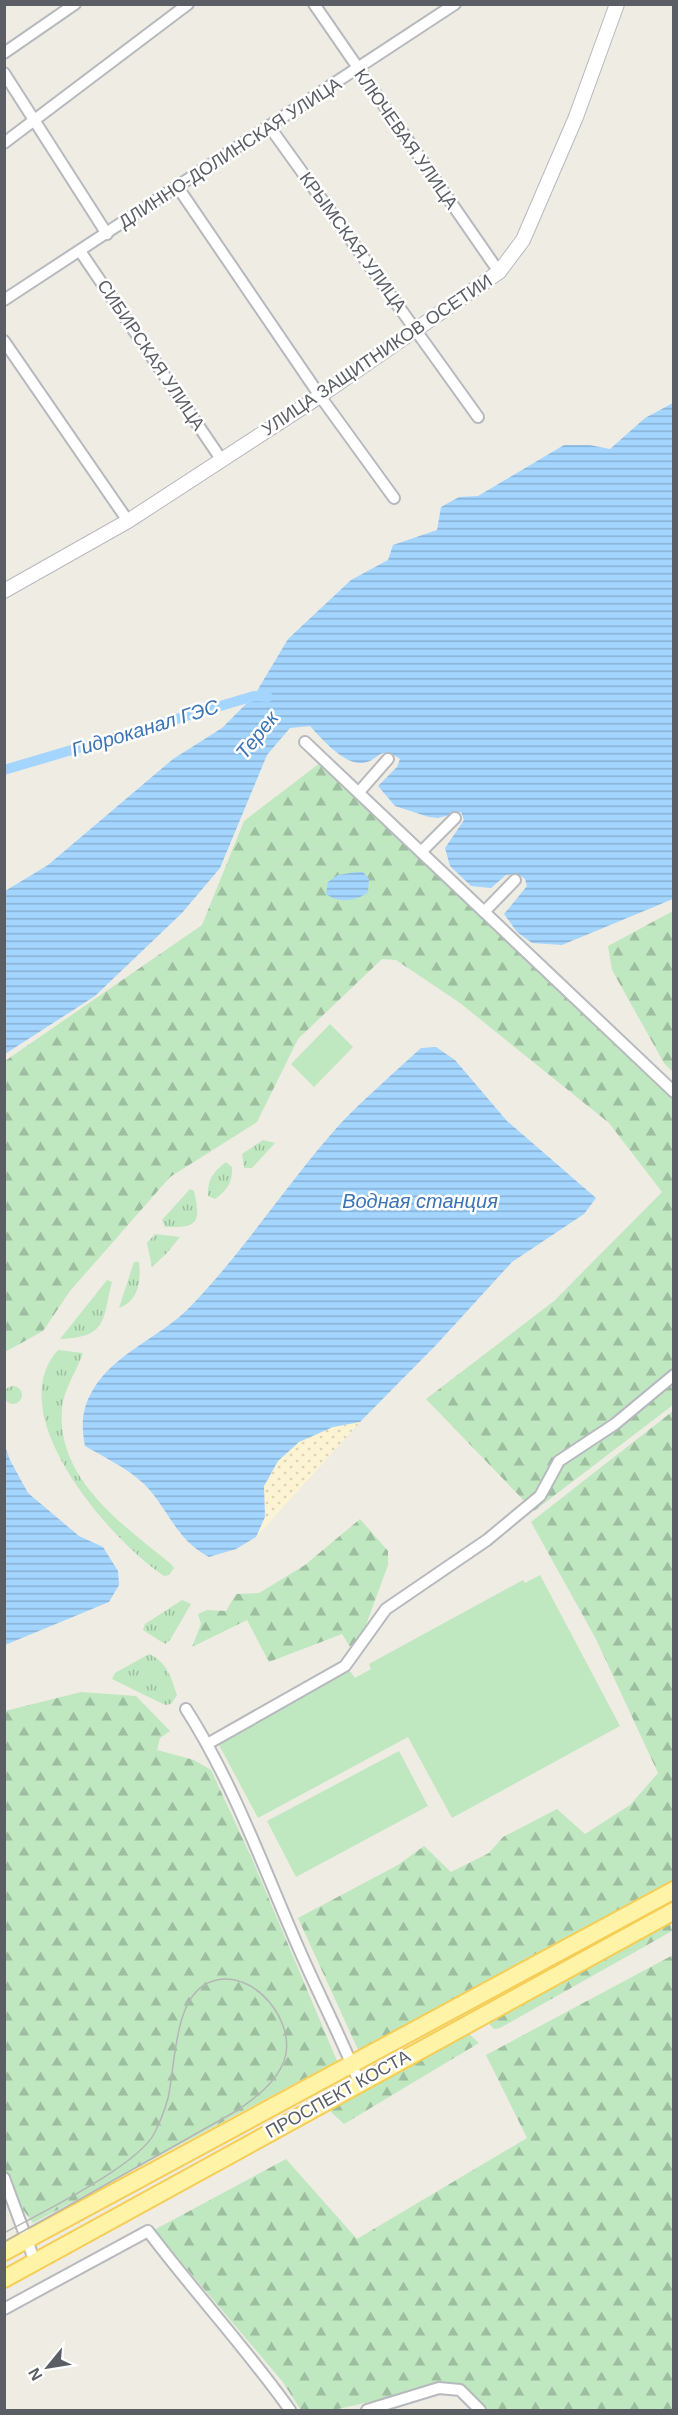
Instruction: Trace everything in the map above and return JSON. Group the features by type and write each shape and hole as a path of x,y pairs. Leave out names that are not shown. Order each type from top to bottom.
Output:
{"main road":[{"name":"ПРОСПЕКТ КОСТА","path":"4,2252 674,1890"},
{"name":"ПРОСПЕКТ КОСТА","path":"4,2279 674,1911"}],"street":[{"path":"4,53 75,4"},
{"path":"4,143 188,4"},
{"name":"КЛЮЧЕВАЯ УЛИЦА","path":"314,4 499,272"},
{"name":"ДЛИННО-ДОЛИНСКАЯ УЛИЦА","path":"4,300 455,4"},
{"name":"УЛИЦА ЗАЩИТНИКОВ ОСЕТИИ","path":"6,588 128,521 320,396 499,272 523,240 576,117 617,4"},
{"path":"4,73 36,120 106,234"},
{"name":"КРЫМСКАЯ УЛИЦА","path":"269,126 478,417"},
{"path":"177,186 320,396 394,498"},
{"name":"СИБИРСКАЯ УЛИЦА","path":"80,251 221,459"},
{"path":"4,341 128,521"},
{"path":"305,742 674,1092"},
{"path":"359,792 388,759"},
{"path":"421,852 455,818"},
{"path":"484,912 515,880"},
{"path":"208,1743 345,1666 386,1609 487,1540 540,1496 559,1461 615,1424 674,1375"},
{"path":"186,1709 208,1743 261,1855 298,1947 359,2082"},
{"path":"4,2178 25,2241 35,2262"},
{"path":"4,2309 148,2231 200,2298 258,2364 290,2410"},
{"path":"367,2410 439,2388 460,2390 480,2410"}],"green space":[{"path":"320,763 673,1100 673,1405 534,1511 426,1399 554,1301 662,1192 609,1123 460,1003 396,960 382,959 298,1039 257,1122 170,1177 70,1291 43,1331 5,1352 5,1061 202,925 244,821"},
{"path":"673,911 673,1072 664,1063 612,970 608,946"},
{"path":"330,1024 353,1047 314,1087 291,1064"},
{"path":"263,1140 275,1143 252,1168 244,1168 242,1154"},
{"path":"226,1162 232,1167 230,1181 226,1189 215,1199 208,1196 210,1181 214,1173"},
{"path":"190,1189 194,1191 196,1202 195,1221 184,1226 165,1227 162,1220"},
{"path":"155,1234 180,1237 152,1267 147,1243"},
{"path":"134,1262 139,1262 139,1283 131,1300 119,1308"},
{"path":"107,1280 112,1282 104,1317 100,1324 87,1335 60,1339"},
{"path":"58,1350 83,1353 62,1409 63,1434 70,1457 81,1479 96,1498 133,1533 171,1564 174,1568 169,1575 164,1576 116,1534 91,1505 69,1473 52,1440 42,1407 44,1377"},
{"path":"9,1386 17,1386 22,1391 20,1402 9,1404 4,1399 4,1391"},
{"path":"673,1411 673,1885 360,2054 298,1918 398,1865 424,1846 451,1872 489,1853 503,1837 557,1809 585,1834 630,1805 658,1773 596,1639 531,1522"},
{"path":"360,1519 388,1551 388,1565 355,1655 342,1634 269,1662 247,1620 192,1647 201,1624 198,1614 207,1610 226,1611 236,1594 259,1593 305,1565"},
{"path":"540,1575 620,1726 452,1818 408,1737 258,1818 218,1743 350,1671 355,1678 371,1669 369,1664 523,1580 525,1583"},
{"path":"182,1600 191,1604 170,1640 165,1644 143,1630 145,1624"},
{"path":"149,1654 160,1661 170,1676 177,1695 171,1704 165,1705 112,1679 115,1673"},
{"path":"81,1692 136,1696 170,1731 160,1738 157,1750 194,1760 211,1770 253,1861 337,2061 33,2223 5,2186 5,1711"},
{"path":"399,1751 428,1806 296,1877 267,1821"},
{"path":"670,1923 672,1931 500,2028 494,2029 490,2025 489,2020"},
{"path":"673,1955 673,2410 481,2410 452,2383 334,2410 301,2410 282,2381 154,2230 286,2159 357,2239 527,2138 486,2055"},
{"path":"466,2031 479,2043 344,2124 331,2112 331,2107"}],"sand":[{"path":"360,1422 256,1537 265,1517 264,1486 278,1461 299,1442 333,1427"}],"water":[{"name":"Терек","path":"673,403 673,899 562,945 532,943 517,932 504,914 527,886 525,879 518,874 506,875 491,888 471,886 450,866 445,848 464,820 461,812 438,818 395,806 378,786 397,767 400,759 383,753 369,762 348,760 334,750 310,726 290,728 267,755 220,868 182,913 95,996 5,1054 5,891 48,865 173,759 222,728 254,696 288,639 351,580 388,560 393,545 437,530 441,507 459,497 478,496 564,445 590,445 610,449 645,418"},
{"path":"363,872 369,879 368,892 358,898 347,900 336,899 326,894 328,882 338,875"},
{"name":"Водная станция","path":"436,1047 455,1060 507,1121 596,1198 584,1214 512,1262 437,1344 360,1422 333,1427 299,1442 278,1461 264,1486 265,1517 256,1537 236,1549 209,1557 188,1542 144,1484 123,1468 85,1446 83,1420 89,1397 98,1382 119,1361 168,1326 190,1307 341,1123 421,1048"},
{"path":"4,1443 10,1460 28,1493 79,1536 103,1547 118,1571 119,1585 109,1602 5,1645"}],"waterway":[{"name":"Гидроканал ГЭС","path":"4,770 254,696 268,697"}],"tram line":[{"path":"4,2233 87,2188 130,2159 146,2145 157,2128 168,2098 178,2031 183,2014 190,2000 200,1988 213,1981 229,1979 244,1983 258,1991 270,2002 285,2031 287,2046 284,2061 276,2077 252,2100 4,2242"}]}
